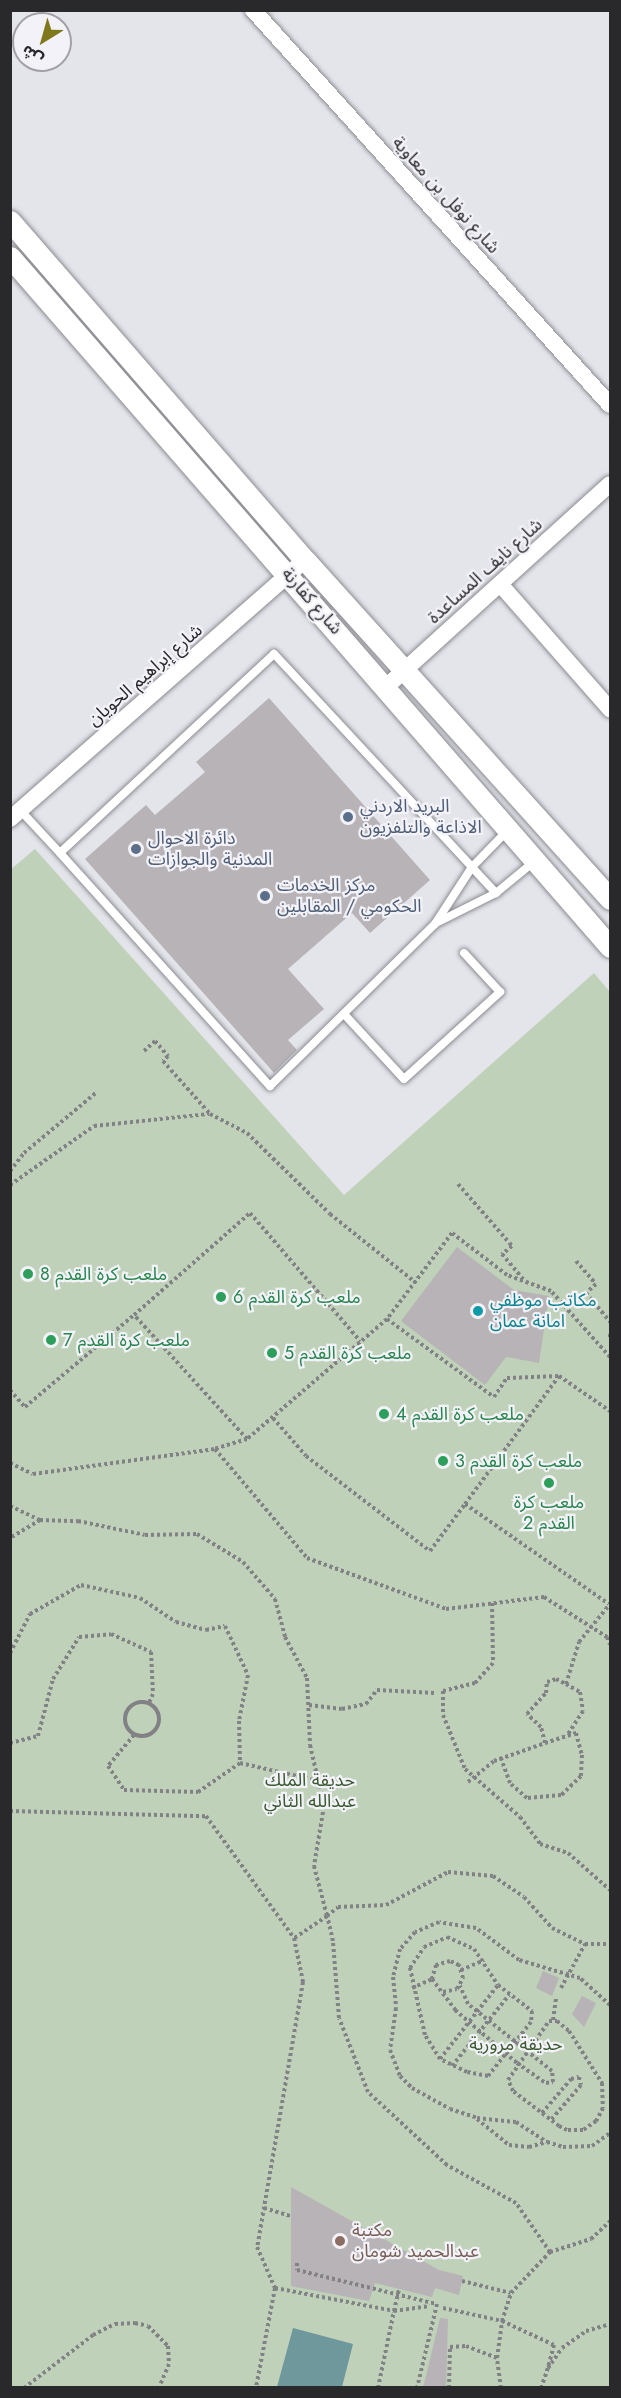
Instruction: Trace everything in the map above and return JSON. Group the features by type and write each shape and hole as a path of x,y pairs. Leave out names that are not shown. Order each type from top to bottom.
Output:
{"street":[{"name":"شارع نوفل بن معاوية","path":"253,10 610,405"},
{"name":"شارع كفارنة","path":"10,221 297,567 386,687 610,947"},
{"name":"شارع كفارنة","path":"10,257 297,567 404,671 610,899"},
{"name":"شارع نايف المساعدة","path":"386,687 610,484"},
{"name":"شارع إبراهيم الحويان","path":"15,814 297,567"},
{"path":"500,584 610,709"}],"lane":[{"path":"60,853 274,654 496,893"},
{"path":"15,814 60,853 270,1086 435,924 472,867 509,828"},
{"path":"435,924 496,893 536,860"},
{"path":"344,1014 404,1079 500,992 464,953"}],"path":[{"path":"144,1051 155,1041 168,1056 163,1061 210,1114 247,1133 330,1214 415,1282"},
{"path":"10,1171 24,1154 97,1092"},
{"path":"10,1185 94,1126 210,1114"},
{"path":"458,1184 512,1246 502,1254 526,1282"},
{"path":"10,1390 25,1407 250,1213 360,1341"},
{"path":"10,1463 33,1474 215,1449 247,1439 387,1319 452,1233 507,1275 551,1291 610,1357"},
{"path":"576,1261 596,1284 586,1293 610,1322"},
{"path":"134,1315 247,1439"},
{"path":"387,1319 494,1397 507,1378 559,1376 610,1412"},
{"path":"273,1418 306,1456 430,1551 559,1376"},
{"path":"215,1449 307,1558 446,1609 544,1597 592,1627 610,1644"},
{"path":"465,1504 610,1604 579,1642 567,1684"},
{"path":"10,1506 40,1520 78,1521 145,1535 197,1534 243,1562 274,1599 285,1637 307,1678 310,1745 324,1806 314,1866 333,1941 339,2018 368,2092 447,2165 516,2203 550,2252"},
{"path":"10,1538 40,1520"},
{"path":"10,1653 30,1614 81,1585 140,1598 176,1622 206,1630 225,1626 248,1675 238,1721 240,1763"},
{"path":"492,1603 493,1663 475,1683 443,1691 443,1715 465,1769 520,1817 540,1844 568,1853 610,1890"},
{"path":"10,1743 38,1736 53,1679 79,1637 111,1634 151,1652 153,1694 149,1703"},
{"path":"545,1743 541,1727 527,1714 546,1694 547,1682 556,1679 580,1692 583,1711 567,1736"},
{"path":"309,1705 342,1709 366,1704 377,1690 435,1693"},
{"path":"138,1702 149,1703 159,1716 158,1726 145,1736 134,1735 125,1720 128,1709 138,1702"},
{"path":"468,1782 501,1758 576,1733 582,1755 581,1776 561,1795 527,1798 510,1783 501,1758"},
{"path":"134,1735 108,1767 124,1790 198,1792 240,1763 319,1781"},
{"path":"10,1811 206,1816 294,1938 303,1982 257,2247 275,2288 256,2388"},
{"path":"294,1938 338,1907 386,1905 448,1872 493,1876 524,1897 552,1928 585,1944 610,1944"},
{"path":"547,2142 516,2122 477,2118 425,2097 400,2076 393,2062 393,1977 400,1949 415,1932 439,1922 453,1922 476,1928 519,1960 568,1972 593,1985 610,2005"},
{"path":"456,1938 484,1960 498,1985 509,1995 529,2005 533,2016 507,2055 488,2076 452,2066 440,2059 428,2044 424,2020 412,1988 410,1968 418,1952 430,1942 456,1938"},
{"path":"561,1988 585,1944"},
{"path":"461,1970 484,1960"},
{"path":"412,1988 432,1979 436,1965 445,1961 454,1962 461,1970 460,1986 465,1999 488,2022 552,2072 553,2082 546,2083 467,2023 432,1979"},
{"path":"440,2059 498,1985"},
{"path":"443,1992 460,1986"},
{"path":"452,2066 509,1995"},
{"path":"553,2020 556,1998"},
{"path":"553,2020 581,2045 599,2076 604,2097 600,2115 588,2128 567,2130 509,2086 508,2080 517,2063 545,2024 553,2020"},
{"path":"542,2113 571,2079 579,2077 580,2085 551,2120"},
{"path":"477,2118 509,2145 520,2148 547,2142 583,2148 610,2133"},
{"path":"264,2208 291,2216"},
{"path":"501,2388 497,2358 502,2321 511,2293 550,2252 591,2239 610,2221"},
{"path":"297,2264 297,2270 398,2291 437,2304 417,2388"},
{"path":"462,2281 511,2293"},
{"path":"275,2288 394,2311 430,2306"},
{"path":"378,2388 398,2291"},
{"path":"443,2308 502,2321 554,2345 541,2388"},
{"path":"24,2388 93,2335 115,2324 135,2323 148,2326 168,2346 169,2364 159,2388"},
{"path":"548,2368 562,2349 586,2331 610,2324"},
{"path":"449,2388 450,2347 466,2346 497,2358"}],"green space":[{"name":"حديقة الملك عبدالله الثاني","path":"35,849 344,1195 594,973 610,992 610,2387 11,2387 10,870"}],"water":[{"path":"293,2328 353,2344 342,2387 277,2387"}],"building":[{"name":"مركز الخدمات الحكومي / المقابلين","path":"269,698 430,880 370,933 352,913 288,969 324,1009 288,1040 297,1050 274,1073 85,859 146,805 155,815 205,772 196,762"},
{"name":"مكاتب موظفي امانة عمان","path":"457,1247 514,1290 549,1296 539,1363 506,1357 485,1385 401,1321"},
{"path":"543,1971 559,1978 552,1996 536,1988"},
{"path":"582,1996 596,2003 584,2027 572,2014"},
{"name":"مكتبة عبدالحميد شومان","path":"291,2187 439,2270 463,2276 459,2295 435,2288 432,2297 375,2283 369,2301 291,2286"},
{"path":"440,2318 448,2319 446,2388 423,2388"}],"place":[{"name":"البريد الاردني الاذاعة والتلفزيون","path":"348,817"},
{"name":"دائرة الاحوال المدنية والجوازات","path":"136,849"},
{"name":"مركز الخدمات الحكومي / المقابلين","path":"265,896"},
{"name":"ملعب كرة القدم 8","path":"28,1274"},
{"name":"ملعب كرة القدم 6","path":"221,1297"},
{"name":"مكاتب موظفي امانة عمان","path":"478,1311"},
{"name":"ملعب كرة القدم 7","path":"51,1340"},
{"name":"ملعب كرة القدم 5","path":"272,1353"},
{"name":"ملعب كرة القدم 4","path":"384,1414"},
{"name":"ملعب كرة القدم 3","path":"443,1461"},
{"name":"ملعب كرة القدم 2","path":"549,1483"},
{"name":"مكتبة عبدالحميد شومان","path":"340,2241"}],"park label":[{"name":"حديقة مرورية","path":"516,2044"}]}
